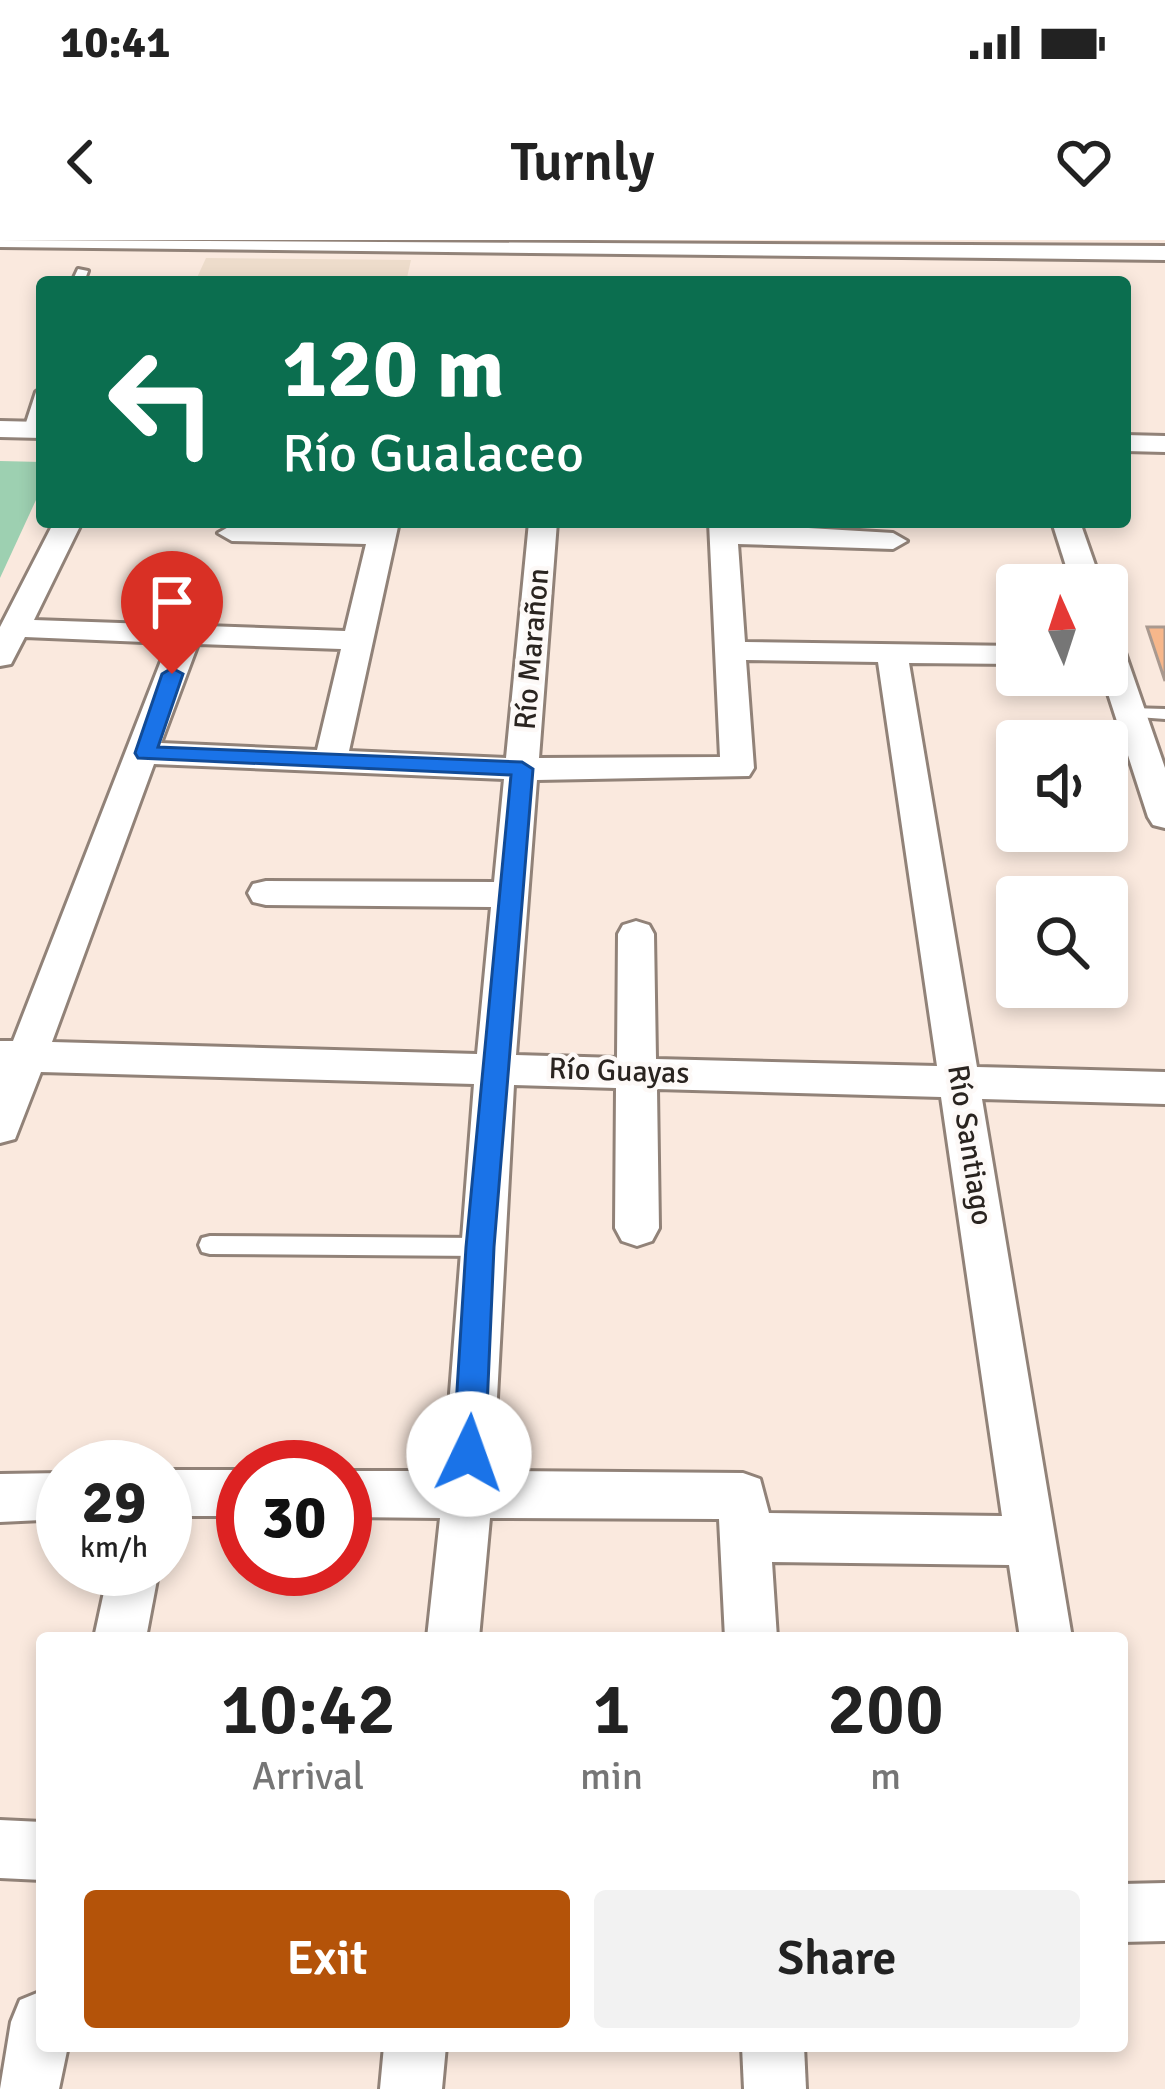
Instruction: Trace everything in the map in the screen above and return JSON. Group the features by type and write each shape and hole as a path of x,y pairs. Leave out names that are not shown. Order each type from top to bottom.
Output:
{"street":[{"path":"0,241 196,253 258,242 392,243 565,255 1024,246 1135,246 1165,253"},
{"path":"1024,246 1035,276"},
{"path":"1131,443 1165,444"},
{"path":"0,658 65,528"},
{"name":"Río Marañon","path":"454,1632 467,1495 480,1247 542,528"},
{"path":"1068,528 1080,564"},
{"path":"232,533 383,529 331,760"},
{"path":"145,753 522,769 737,768 723,529 893,541"},
{"path":"15,628 358,641"},
{"path":"0,1127 13,1056 145,753 186,635"},
{"path":"729,651 996,654"},
{"name":"Río Santiago","path":"892,652 1045,1632"},
{"path":"1124,696 1165,817"},
{"path":"266,892 511,895"},
{"path":"636,934 637,1228"},
{"name":"Río Guayas","path":"13,1056 1165,1088"},
{"path":"372,1494 467,1495 1032,1541"},
{"path":"0,1498 36,1497"},
{"path":"744,1516 751,1632"},
{"path":"121,1632 129,1596"},
{"path":"0,1849 36,1851"},
{"path":"1128,1913 1165,1912"},
{"path":"28,2089 36,2051"},
{"path":"411,2089 414,2052"},
{"path":"773,2052 776,2089"}],"lane":[{"path":"1130,713 1165,715"},
{"path":"210,1245 480,1247"}],"shaded area":[{"path":"206,258 411,260 407,276 198,276"}],"green space":[{"path":"0,461 36,462 36,500 0,578"}],"building":[{"path":"1147,627 1165,627 1165,681"}],"route":[{"path":"172,674 145,753 522,769 480,1247 469,1454"}]}
